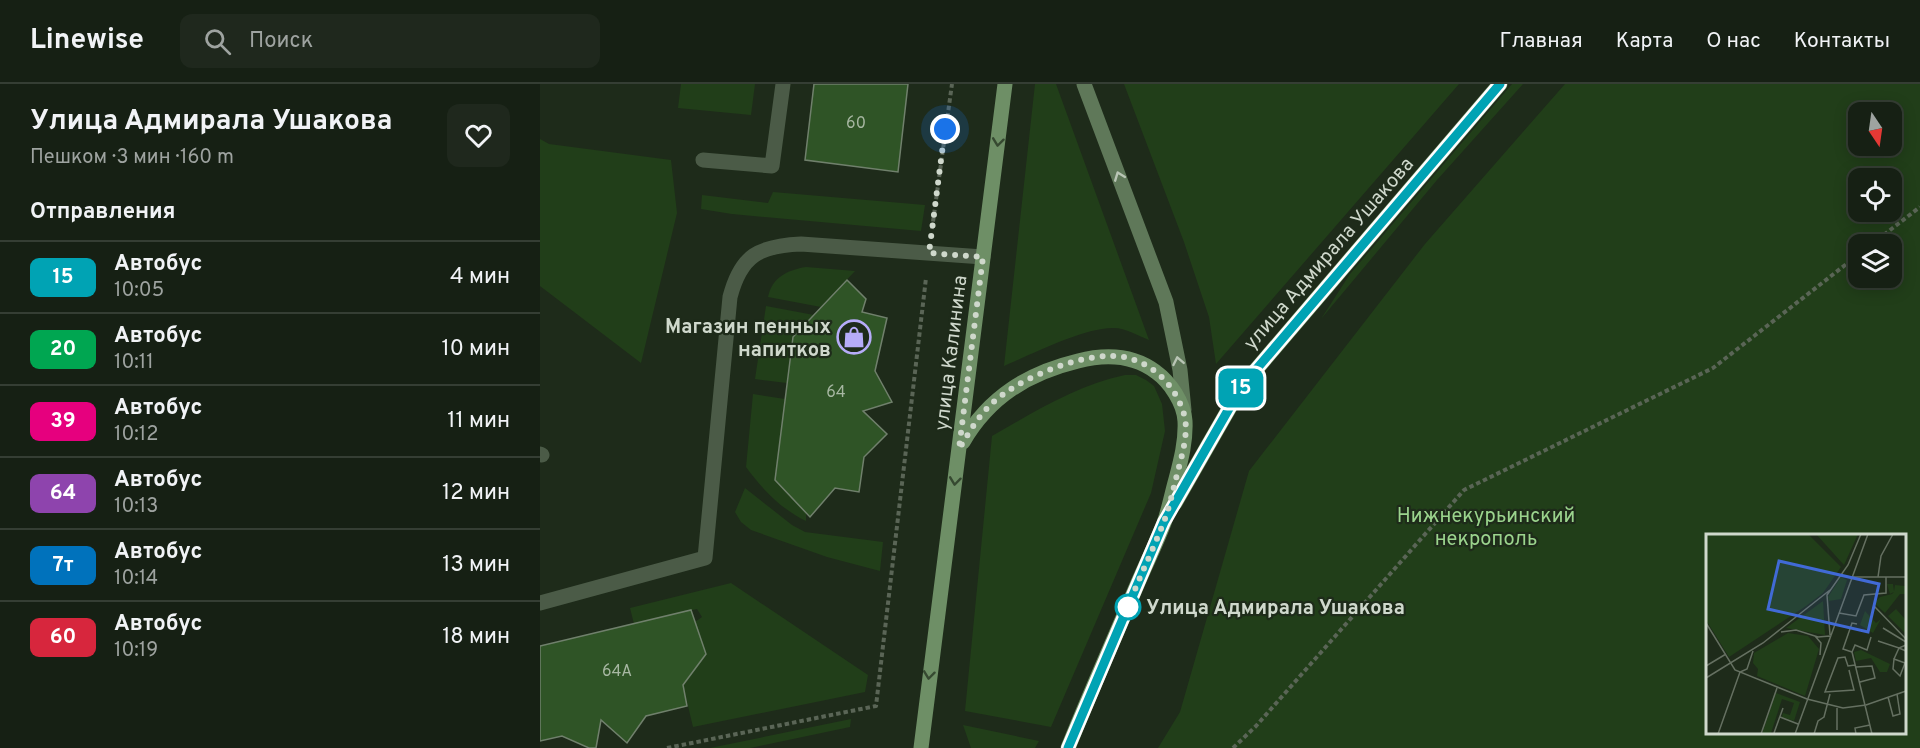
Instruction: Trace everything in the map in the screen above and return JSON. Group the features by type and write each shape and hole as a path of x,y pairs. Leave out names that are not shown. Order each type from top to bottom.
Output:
{"main road":[{"name":"улица Калинина","path":"921,748 1005,84"},
{"name":"улица Калинина","path":"1068,748 1164,522 1184,448 1185,419 1180,370 1166,302 1084,84"},
{"name":"улица Адмирала Ушакова","path":"1164,522 1242,386 1500,84"},
{"name":"улица Калинина","path":"959,449 974,422 997,399 1028,379 1064,364 1096,357 1127,357 1147,365 1164,378 1173,391 1185,419"}],"lane":[{"path":"703,160 772,166 783,84"},
{"path":"540,603 705,558 730,297 735,276 746,262 761,250 780,245 801,244 983,257"}],"path":[{"path":"668,748 876,706 929,253 952,84"},
{"path":"1885,234 1920,207"},
{"path":"1233,748 1256,726 1464,490 1713,368 1848,263"}],"green space":[{"path":"681,84 755,84 751,115 678,108"},
{"path":"1035,84 1056,84 1149,340 1123,329 1102,329 1059,342 1004,366"},
{"path":"1124,84 1459,84 1216,364 1209,317 1184,242"},
{"path":"1512,84 1523,84 1437,180 1321,319 1350,274"},
{"name":"Нижнекурьинский некрополь","path":"1565,84 1920,84 1920,748 1158,748 1180,712 1249,471 1425,244"},
{"path":"540,139 549,144 671,160 677,213 641,363 540,286"},
{"path":"773,192 925,205 921,231 732,214 701,209 702,195 768,203"},
{"path":"806,267 855,271 821,307 768,297 773,284 782,276"},
{"path":"766,306 814,315 793,337 787,383 755,379"},
{"path":"1125,375 1136,375 1154,386 1162,404 1165,431 1151,493 1051,727 965,711 992,436 1073,392"},
{"path":"753,394 785,399 806,521 788,511 773,498 746,467"},
{"path":"745,488 792,525 805,532 883,542 880,571 827,557 751,530 741,522 735,512"},
{"path":"731,583 868,675 865,692 693,727 683,685 706,654 695,622 702,617 697,609 634,624 630,608"},
{"path":"851,719 850,727 750,748 710,748"},
{"path":"963,725 1039,741 1035,748 971,748"}],"building":[{"path":"814,84 908,84 898,172 805,160"},
{"path":"847,280 866,299 862,312 887,318 875,371 892,402 863,411 887,434 864,457 859,492 835,488 810,517 775,480 793,337"},
{"path":"691,610 706,654 683,685 687,706 646,716 627,743 601,720 596,748 589,748 562,736 540,741 540,646"}],"bus line":[{"name":"15","path":"1068,748 1164,522 1242,386 1500,84"}],"place":[{"name":"Магазин пенных напитков","path":"854,337"},
{"name":"Улица Адмирала Ушакова","path":"1128,607"}],"route":[{"path":"945,129 929,253 983,257 959,449 974,422 997,399 1028,379 1064,364 1096,357 1127,357 1147,365 1164,378 1180,404 1185,419 1184,448 1164,522 1128,607"}]}
